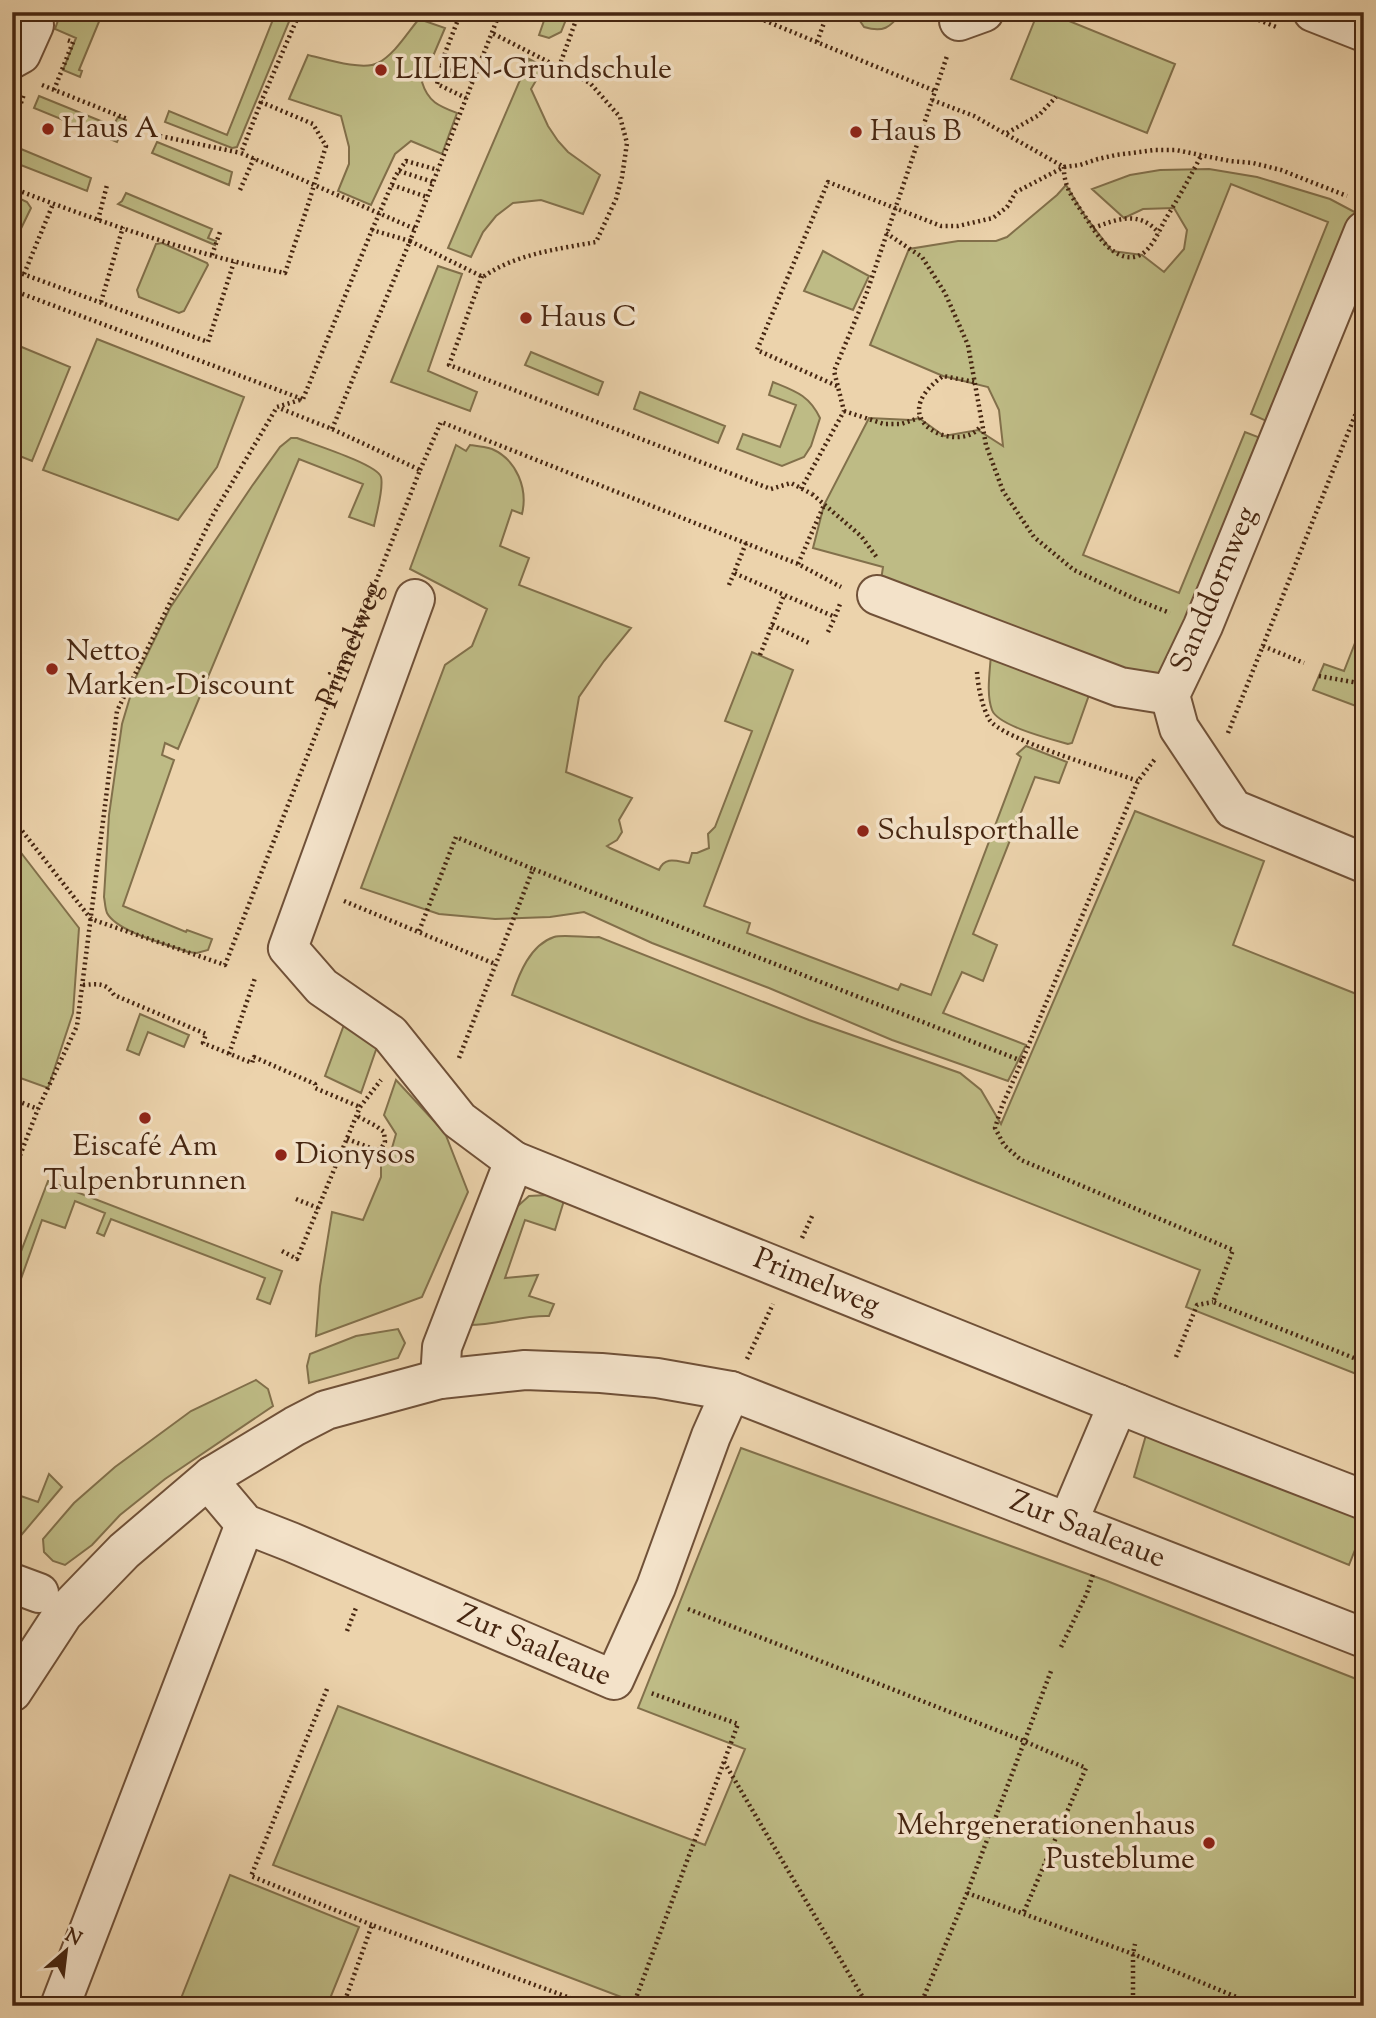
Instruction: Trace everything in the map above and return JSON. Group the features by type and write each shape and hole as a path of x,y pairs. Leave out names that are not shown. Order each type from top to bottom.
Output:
{"street":[{"path":"1312,12 1364,32"},
{"path":"22,70 21,54 34,25"},
{"name":"Sanddornweg","path":"1175,711 1203,626 1282,428 1357,215"},
{"path":"855,594 1120,687 1175,711 1210,777 1233,809 1364,863"},
{"name":"Primelweg","path":"415,599 288,948 322,987 390,1034 459,1120 514,1161 1364,1500"},
{"path":"440,1379 442,1347 514,1161"},
{"name":"Zur Saaleaue","path":"12,1692 63,1614 124,1551 212,1476 326,1410 440,1379 525,1370 657,1378 731,1391 1364,1638"},
{"name":"Zur Saaleaue","path":"212,1476 218,1492 245,1524 614,1680 656,1587 711,1436 731,1391"},
{"path":"1068,1522 1118,1404"},
{"path":"60,2006 245,1524"}],"path":[{"path":"241,153 300,12"},
{"path":"443,12 459,18"},
{"path":"461,12 445,53 437,84 466,98"},
{"path":"332,429 415,229 500,12"},
{"path":"559,67 579,12"},
{"path":"744,12 934,91"},
{"path":"817,42 828,12"},
{"path":"801,489 844,411 834,371 866,295 934,91 972,17"},
{"path":"492,33 590,83 620,117 627,143 616,199 596,242 543,251 495,268 482,276 449,365 771,489 791,483 812,494 861,536 884,567 835,617 828,632"},
{"path":"442,66 473,80"},
{"path":"22,70 127,119"},
{"path":"1006,133 1039,115 1056,97"},
{"path":"932,100 963,111 1064,167"},
{"path":"12,188 123,228 234,262 285,273 326,145 313,124 261,102"},
{"path":"159,136 241,153 415,229"},
{"path":"837,386 757,351 828,182 941,226 958,226 993,218 1007,207 1016,192 1064,167 1116,155 1176,150 1281,170 1357,215"},
{"path":"1064,167 1063,180 1093,228 1112,251 1127,258 1142,255 1159,233 1202,154"},
{"path":"240,190 254,158"},
{"path":"303,399 379,213 400,171 406,161 438,170"},
{"path":"400,171 433,182"},
{"path":"98,220 107,185"},
{"path":"392,185 427,197"},
{"path":"24,274 53,204"},
{"path":"1093,228 1124,218 1141,219 1152,224 1159,233"},
{"path":"101,302 123,228"},
{"path":"372,230 410,241 482,276"},
{"path":"212,255 220,232"},
{"path":"886,233 922,257 945,293 968,345 986,446 1003,491 1034,537 1074,570 1135,599 1203,626"},
{"path":"12,270 208,342 234,262"},
{"path":"12,290 303,399"},
{"path":"974,383 943,376 927,390 920,404 919,418 925,426 943,436 964,436 981,425"},
{"path":"1210,777 1364,393"},
{"path":"12,1176 38,1109 77,1026 117,711 214,513 277,407 303,399"},
{"path":"277,407 420,470"},
{"path":"844,411 884,424 901,424 919,418"},
{"name":"Primelweg","path":"91,919 225,965 441,422 746,544"},
{"path":"797,564 824,505"},
{"path":"729,584 746,544 797,564 855,594"},
{"path":"734,573 835,617"},
{"path":"760,655 784,595"},
{"path":"772,625 811,644"},
{"path":"1263,646 1304,663"},
{"path":"976,660 978,685 990,721 1021,741 1138,780"},
{"path":"1319,676 1364,684"},
{"path":"1175,711 1138,780 995,1128 1004,1145 1021,1160 1233,1250 1213,1303"},
{"path":"12,818 91,919"},
{"path":"419,932 456,836 533,869 1022,1060"},
{"path":"458,1060 533,869"},
{"path":"311,887 495,964"},
{"path":"229,1054 256,978"},
{"path":"82,985 102,984 114,995 206,1034 203,1043 252,1063 254,1058 360,1107"},
{"path":"282,1251 297,1259 360,1107 384,1075"},
{"path":"12,1099 38,1109"},
{"path":"347,1139 376,1150 381,1149 385,1142 384,1132 356,1116"},
{"path":"296,1199 318,1208"},
{"path":"1175,1357 1196,1305 1213,1303 1364,1362"},
{"path":"1061,1647 1087,1593 1096,1567"},
{"path":"656,1587 685,1608 1024,1741 1086,1768 1023,1913"},
{"path":"920,2006 967,1894 1051,1671"},
{"path":"614,1680 737,1724 633,2006"},
{"path":"327,1689 251,1876 372,1925 592,2006"},
{"path":"724,1761 868,2006"},
{"path":"967,1894 1133,1954 1258,2006"},
{"path":"343,2006 372,1925"},
{"path":"1133,2006 1135,1944"}],"shaded area":[{"path":"61,12 103,12 79,70 82,71 80,77 63,70 76,38 55,29"},
{"path":"276,12 293,12 237,147 232,148 165,122 169,111 227,135"},
{"path":"547,12 569,12 561,32 549,38 539,35"},
{"path":"854,12 902,12 886,28 876,29 864,27"},
{"path":"1038,12 1047,12 1175,64 1147,133 1011,79"},
{"path":"419,19 445,28 422,82 424,89 435,102 457,113 442,154 411,141 395,154 371,205 338,191 349,164 349,147 341,116 289,99 308,55 354,65 378,63 395,49"},
{"path":"529,59 544,67 531,89 548,126 568,152 600,175 583,214 541,200 513,203 496,216 483,232 471,257 448,248"},
{"path":"39,96 113,126 118,117 126,120 117,142 34,108"},
{"path":"157,142 232,172 229,185 152,153"},
{"path":"21,149 91,178 87,191 13,162"},
{"path":"1209,169 1257,177 1330,199 1364,217 1282,428 1251,414 1328,222 1231,184 1083,555 1179,593 1245,432 1276,444 1170,695 880,587 883,567 813,548 824,505 869,418 919,418 944,436 978,430 1003,446 999,410 988,387 943,376 870,345 909,249 958,241 996,241 1007,237 1066,185 1085,216 1112,251 1142,255 1164,272 1184,249 1187,230 1174,208 1143,209 1124,218 1092,189 1130,175 1160,170"},
{"path":"126,193 212,229 208,238 216,241 215,245 118,204"},
{"path":"12,195 27,202 31,208 12,247"},
{"path":"162,243 208,265 184,311 179,313 139,297 137,290 156,244"},
{"path":"823,251 869,276 853,310 804,291"},
{"path":"438,266 462,274 428,371 477,392 470,411 391,382"},
{"path":"97,339 244,397 217,467 178,520 43,470"},
{"path":"12,343 70,367 32,461 12,453"},
{"path":"531,352 603,382 598,395 525,365"},
{"path":"773,382 806,399 820,418 811,446 804,457 782,466 737,449 743,434 780,447 796,405 769,395"},
{"path":"640,392 725,426 718,443 634,409"},
{"path":"291,438 343,455 377,472 382,482 379,502 374,526 349,517 363,484 299,459 178,749 165,743 162,755 174,760 123,906 186,932 187,930 212,939 208,950 188,952 132,932 113,920 106,911 104,897 109,815 122,724 136,677 170,608 252,486 280,447"},
{"path":"456,445 466,451 470,445 492,449 508,460 519,476 523,495 522,514 512,510 500,546 529,558 519,585 631,628 579,697 566,772 632,798 619,820 622,832 617,840 607,846 659,870 668,861 689,863 692,853 709,848 708,834 715,827 752,731 725,721 752,652 793,670 704,906 750,923 747,933 898,990 901,984 931,995 1021,757 1017,754 1026,746 1067,762 1059,783 1035,777 973,934 997,945 983,981 962,972 943,1013 1026,1045 1008,1081 892,1040 769,988 652,943 584,912 550,917 495,919 439,914 361,888 445,665 472,646 487,609 410,569"},
{"path":"1364,620 1364,709 1313,690 1324,664 1344,671"},
{"path":"991,654 1089,695 1072,743 1026,731 996,716 989,697"},
{"path":"1135,811 1264,861 1233,945 1364,997 1364,1377 1186,1307 1200,1270 512,995 527,961 538,946 558,936 599,937 809,1020 960,1073 981,1090 1001,1124"},
{"path":"12,841 79,928 73,1013 48,1088 12,1075"},
{"path":"140,1014 189,1035 184,1047 148,1032 139,1055 127,1050"},
{"path":"345,1022 378,1044 361,1093 325,1076"},
{"path":"396,1080 445,1133 468,1192 422,1297 316,1336 320,1286 332,1212 363,1220 381,1177 381,1159 390,1155 396,1134 384,1115"},
{"path":"48,1181 282,1271 270,1304 257,1299 265,1278 111,1219 104,1236 97,1233 105,1213 75,1201 65,1228 42,1220 12,1304 12,1275"},
{"path":"566,1194 555,1230 525,1220 505,1278 538,1275 529,1296 554,1304 549,1316 469,1325 510,1213 529,1196"},
{"path":"398,1329 405,1343 398,1358 309,1383 307,1366 310,1354 356,1336"},
{"path":"256,1380 268,1389 273,1406 165,1479 120,1515 92,1545 65,1565 53,1561 44,1552 43,1539 74,1503 115,1467 191,1411"},
{"path":"1148,1428 1364,1513 1364,1527 1349,1565 1134,1477"},
{"path":"741,1448 1107,1581 1364,1682 1364,2006 645,2006 273,1865 338,1706 705,1845 745,1749 638,1708"},
{"path":"49,1474 62,1487 12,1546 12,1493 38,1502"},
{"path":"230,1875 359,1927 327,2006 178,2006"}],"place":[{"name":"LILIEN-Grundschule","path":"381,70"},
{"name":"Haus A","path":"48,129"},
{"name":"Haus B","path":"856,132"},
{"name":"Haus C","path":"526,318"},
{"name":"Netto Marken-Discount","path":"52,669"},
{"name":"Schulsporthalle","path":"863,831"},
{"name":"Eiscafé Am Tulpenbrunnen","path":"145,1118"},
{"name":"Dionysos","path":"281,1155"},
{"name":"Mehrgenerationenhaus Pusteblume","path":"1209,1843"}]}
